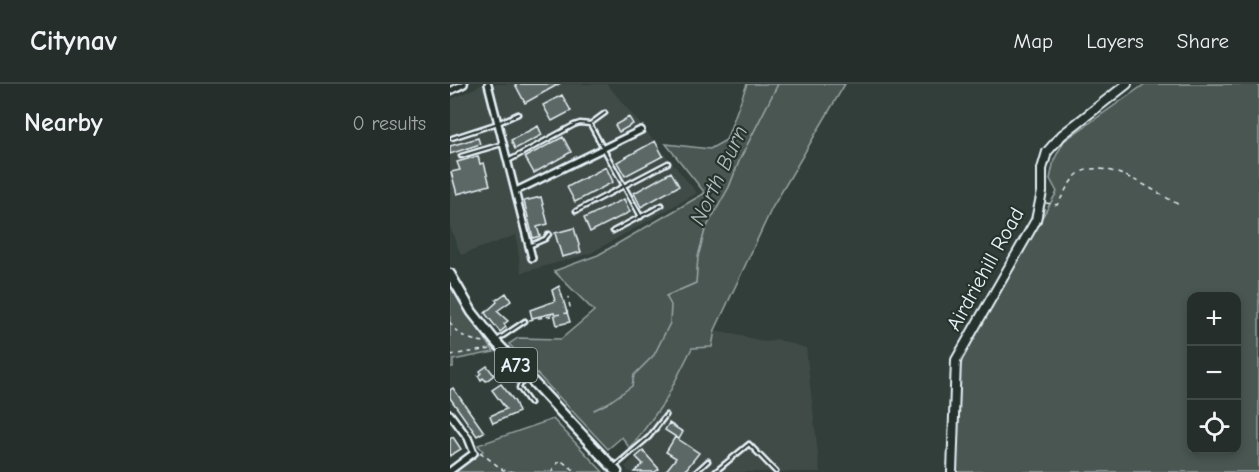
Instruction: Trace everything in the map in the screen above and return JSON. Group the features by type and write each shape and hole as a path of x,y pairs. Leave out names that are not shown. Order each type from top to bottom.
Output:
{"main road":[{"name":"A73","path":"450,274 472,312 496,342 615,470"}],"street":[{"path":"450,91 464,84"},
{"path":"488,84 532,258"},
{"name":"Airdriehill Road","path":"952,472 956,360 1036,220 1041,199 1042,169 1047,152 1062,135 1127,84"},
{"path":"516,191 641,130"},
{"path":"450,414 468,438 474,453 450,471"}],"lane":[{"path":"508,160 574,125 590,124 605,113"},
{"path":"452,138 518,114"},
{"path":"590,124 641,217"},
{"path":"461,156 504,143"},
{"path":"576,211 668,163"},
{"path":"614,231 662,205"},
{"path":"529,246 545,239 549,234"},
{"path":"496,342 525,321"},
{"path":"529,378 519,388 530,403"},
{"path":"615,470 649,437 666,416"},
{"path":"715,472 749,444 776,472"},
{"path":"696,472 708,461"}],"path":[{"path":"1041,199 1048,204 1057,205 1074,178 1091,169 1106,170 1127,176 1181,206"},
{"path":"525,321 567,313 570,307 568,297"},
{"path":"450,321 452,329 456,332 475,340 496,342"},
{"path":"450,355 496,342"},
{"path":"474,453 479,451 503,470 514,472"},
{"path":"551,472 560,460 577,472"}],"shaded area":[{"path":"483,84 607,84 697,193 591,253 521,273 516,235 461,255 450,227 450,100"},
{"path":"747,84 845,84 772,208 715,330 712,347 692,348 665,401 630,449 622,437 608,449 509,344 518,338 561,339 594,311 554,271 598,255 705,193 666,144 710,149 726,140"},
{"path":"1145,84 1259,84 1259,472 956,472 956,407 962,359 967,345 1057,192 1050,179 1054,160 1064,141"},
{"path":"450,285 494,352 453,360 453,367 450,367"},
{"path":"715,330 767,342 776,339 806,348 820,472 629,472 625,467 636,455 630,449 665,401 692,348 712,347"},
{"path":"553,419 603,472 454,472 483,451 478,445"}],"building":[{"path":"515,84 559,84 525,103"},
{"path":"562,95 571,111 552,121 543,105"},
{"path":"629,117 633,124 619,132 615,125"},
{"path":"538,126 542,135 515,149 511,140"},
{"path":"563,137 571,152 534,173 525,157"},
{"path":"478,138 480,144 450,154 450,146"},
{"path":"655,141 663,156 625,176 617,162"},
{"path":"478,156 480,164 484,163 490,185 457,194 451,172 460,170 457,162"},
{"path":"606,167 613,182 575,202 567,187"},
{"path":"671,172 679,186 641,207 634,193"},
{"path":"541,197 548,224 537,227 540,236 533,238 524,201"},
{"path":"624,199 630,212 590,232 584,218"},
{"path":"574,228 581,252 562,257 555,233"},
{"path":"559,286 570,322 557,325 554,313 532,318 530,310 555,301 552,290"},
{"path":"506,293 511,301 497,311 508,321 504,324 506,327 500,332 485,313 497,302 496,300"},
{"path":"487,366 494,375 486,381 483,378 481,380 478,376 480,371"},
{"path":"501,384 515,402 519,412 493,423 490,416 506,409 492,390"},
{"path":"453,388 484,432 477,436 450,398 450,390"},
{"path":"669,423 683,432 679,439 665,430"},
{"path":"453,437 461,449 450,456 450,439"},
{"path":"675,437 699,453 684,472 665,472 676,458 666,452"},
{"path":"643,451 659,469 655,472 634,472 643,464 636,457"}],"waterway":[{"name":"North Burn","path":"594,410 632,386 634,375 654,355 670,323 671,305 666,296 696,283 698,257 705,230 729,187 740,159 778,84"}]}
